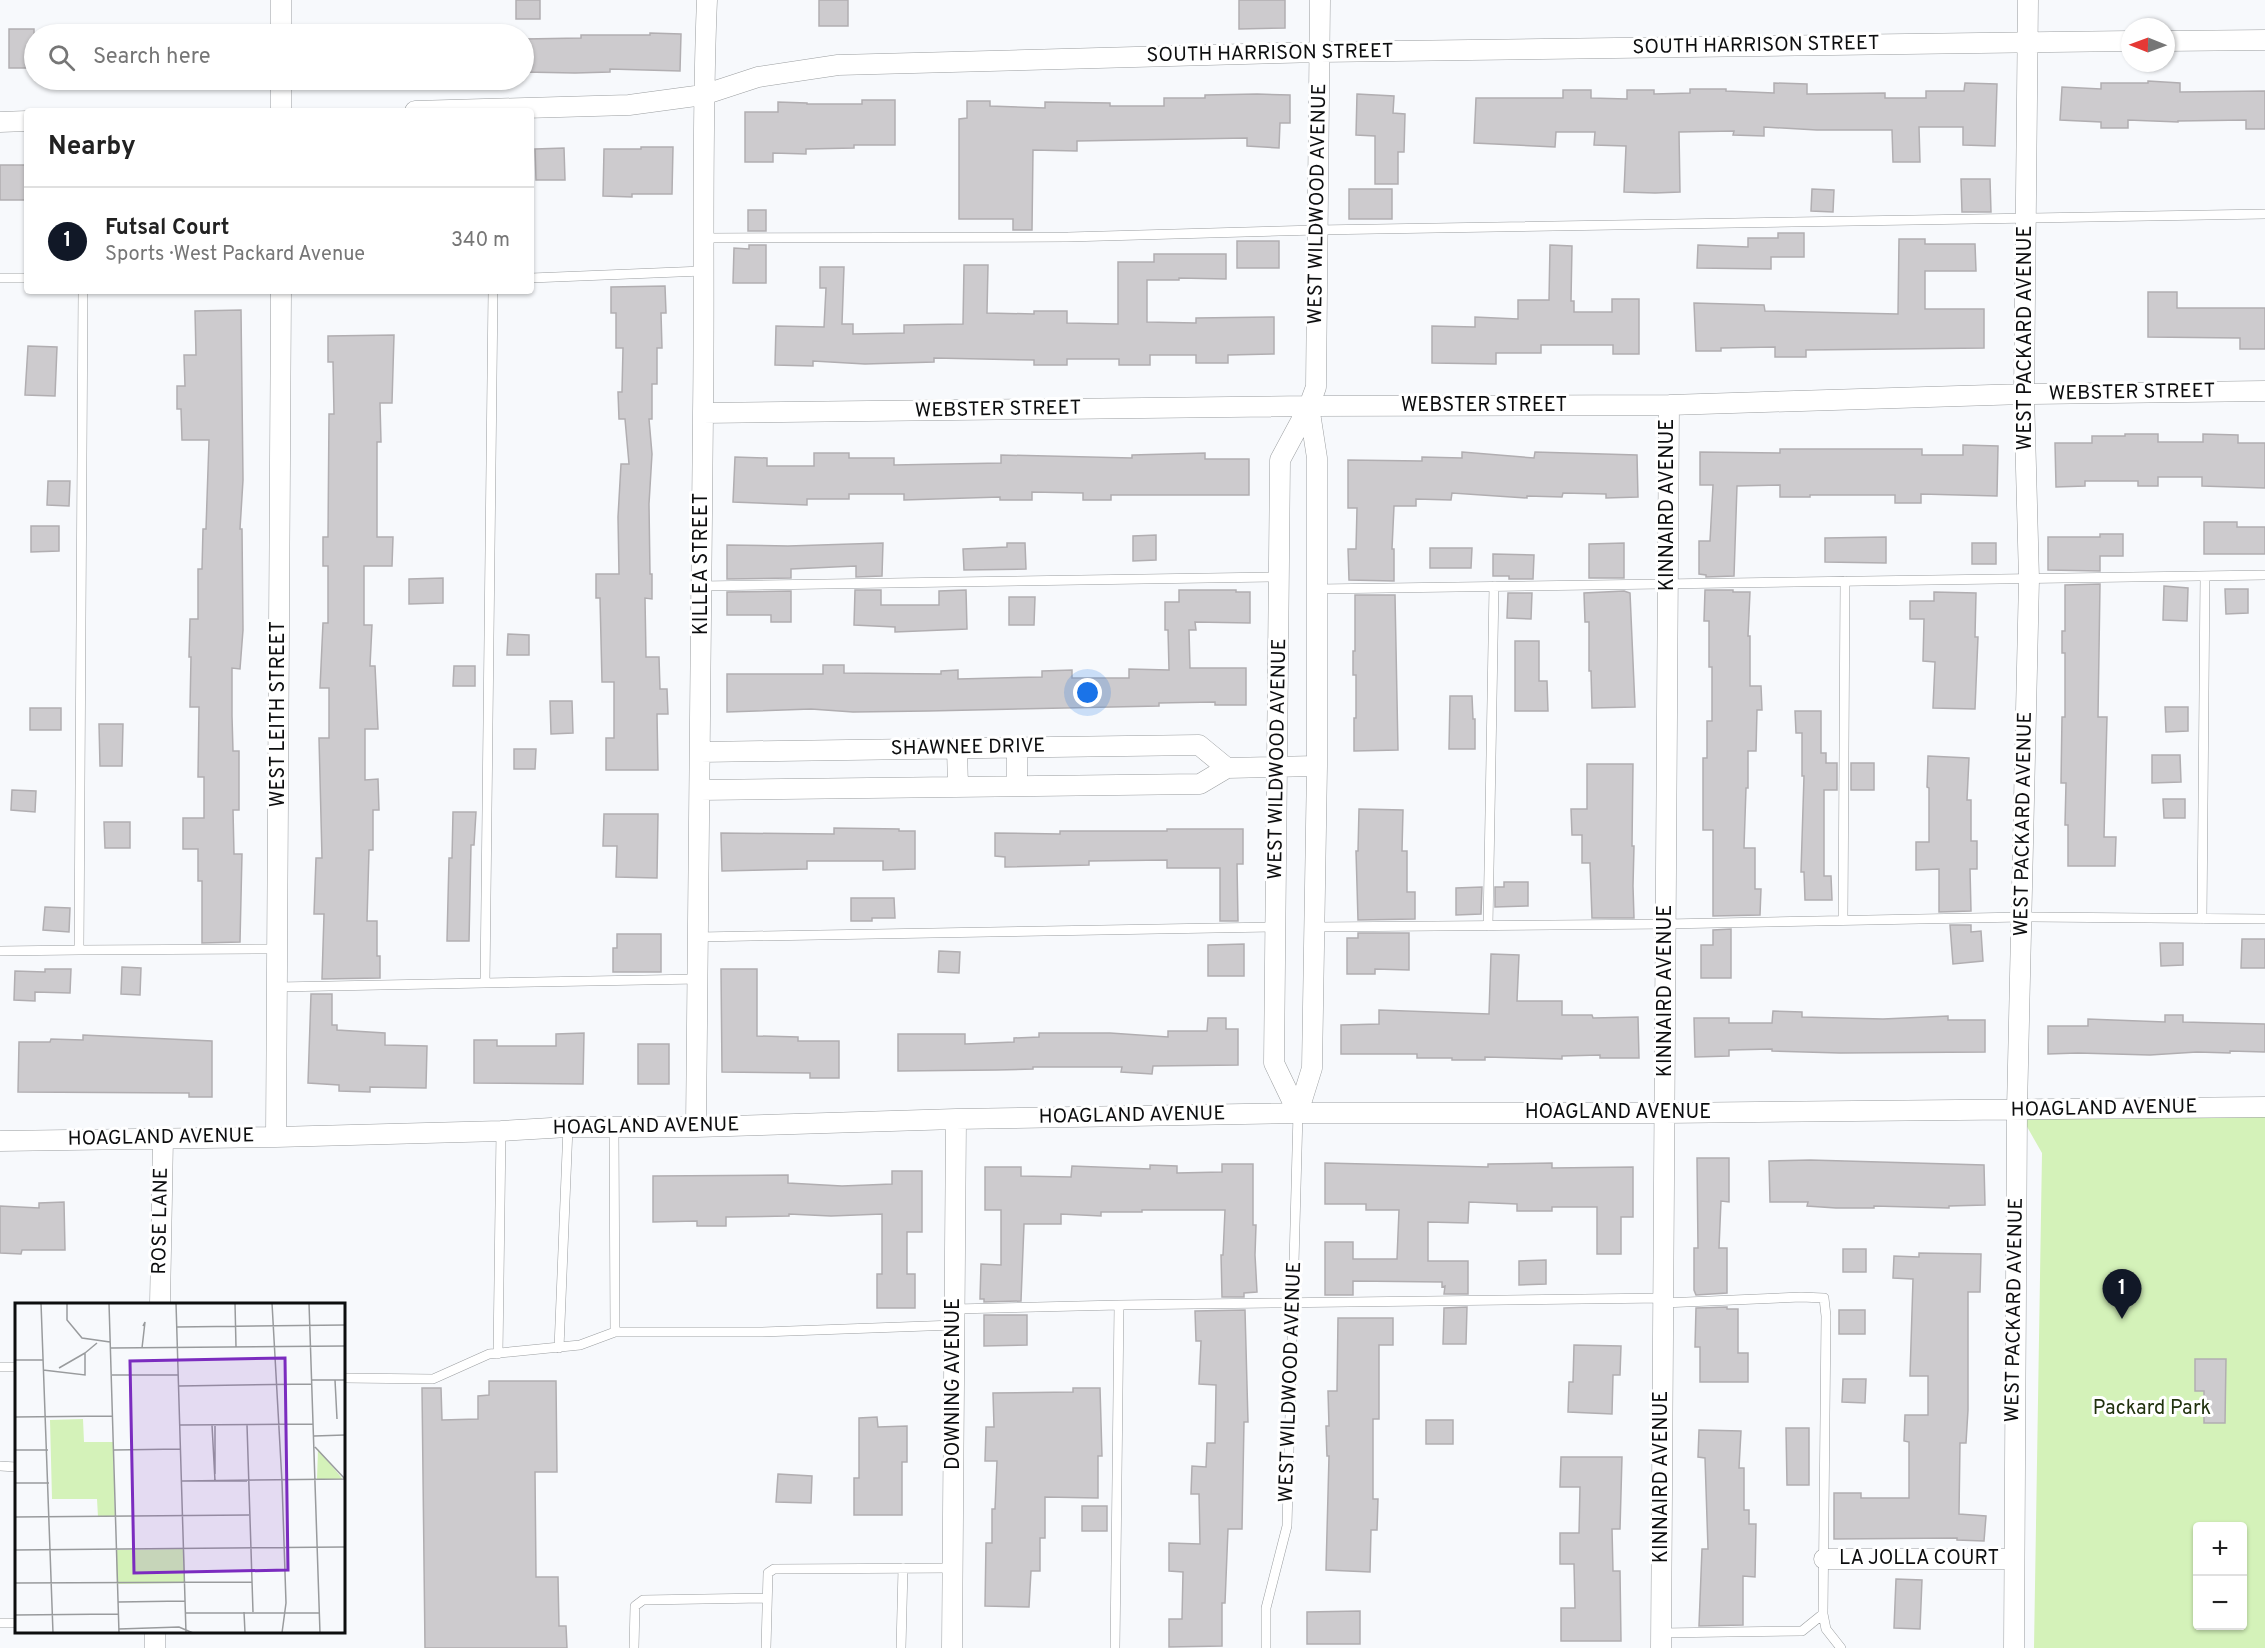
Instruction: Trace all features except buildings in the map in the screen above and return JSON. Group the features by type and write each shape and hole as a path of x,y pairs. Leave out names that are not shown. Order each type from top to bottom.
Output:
{"street":[{"path":"281,0 281,24"},
{"name":"KILLEA STREET","path":"696,1127 701,752 703,95 707,0"},
{"name":"WEST WILDWOOD AVENUE","path":"1298,1113 1274,1063 1280,460 1309,406 1316,387 1320,0"},
{"name":"WEST PACKARD AVENUE","path":"2014,1648 2017,1109 2029,579 2024,394 2028,0"},
{"path":"2175,41 2265,40"},
{"name":"SOUTH HARRISON STREET","path":"534,108 628,105 703,95 758,77 838,65 1320,52 2121,41"},
{"path":"281,90 281,108"},
{"path":"0,122 24,121"},
{"name":"WEST LEITH STREET","path":"276,1137 281,294"},
{"name":"WEBSTER STREET","path":"703,413 1309,406 1669,405 2024,394 2265,392"},
{"name":"KINNAIRD AVENUE","path":"1661,1640 1669,405"},
{"name":"WEST WILDWOOD AVENUE","path":"1298,1113 1312,1068 1316,927 1317,458 1309,406"},
{"name":"SHAWNEE DRIVE","path":"701,752 1199,745 1227,768"},
{"path":"1017,747 1017,785"},
{"path":"957,748 958,787"},
{"name":"SHAWNEE DRIVE","path":"700,790 1200,784 1227,768 1317,766"},
{"name":"HOAGLAND AVENUE","path":"0,1141 276,1137 568,1127 696,1127 956,1119 1298,1113 1665,1113 2265,1107"},
{"name":"DOWNING AVENUE","path":"952,1648 956,1119"},
{"name":"ROSE LANE","path":"160,1303 163,1138"},
{"name":"LA JOLLA COURT","path":"1824,1559 2013,1559"}],"lane":[{"path":"704,238 1068,237 1317,230 2265,214"},
{"path":"534,278 704,271"},
{"path":"0,278 24,278"},
{"path":"79,950 83,294"},
{"path":"485,984 493,294"},
{"path":"1318,589 2265,575"},
{"path":"2202,919 2205,576"},
{"path":"701,586 1280,577"},
{"path":"1843,920 1845,581"},
{"path":"1488,926 1494,586"},
{"path":"1316,927 1666,924 2022,917 2265,919"},
{"path":"699,937 1277,927"},
{"path":"0,951 278,949"},
{"path":"278,987 698,979"},
{"name":"WEST WILDWOOD AVENUE","path":"1266,1648 1266,1608 1287,1526 1298,1113"},
{"path":"559,1348 568,1127"},
{"path":"614,1127 615,1332"},
{"path":"498,1354 501,1131"},
{"path":"345,1378 433,1379 489,1354 580,1346 615,1332 761,1332 1119,1305 1824,1298 1826,1327 1823,1614 1826,1629 1841,1648"},
{"path":"1116,1648 1119,1305"},
{"path":"0,1466 15,1467"},
{"path":"901,1648 903,1568"},
{"path":"766,1648 768,1573 774,1569 953,1568"},
{"path":"634,1648 635,1606 643,1600 767,1598"},
{"path":"1661,1640 1802,1631 1823,1614"}],"green space":[{"name":"Packard Park","path":"2265,1107 2265,1648 2034,1648 2042,1153 2017,1109"}],"place":[{"name":"Futsal Court","path":"2122,1319"}]}
